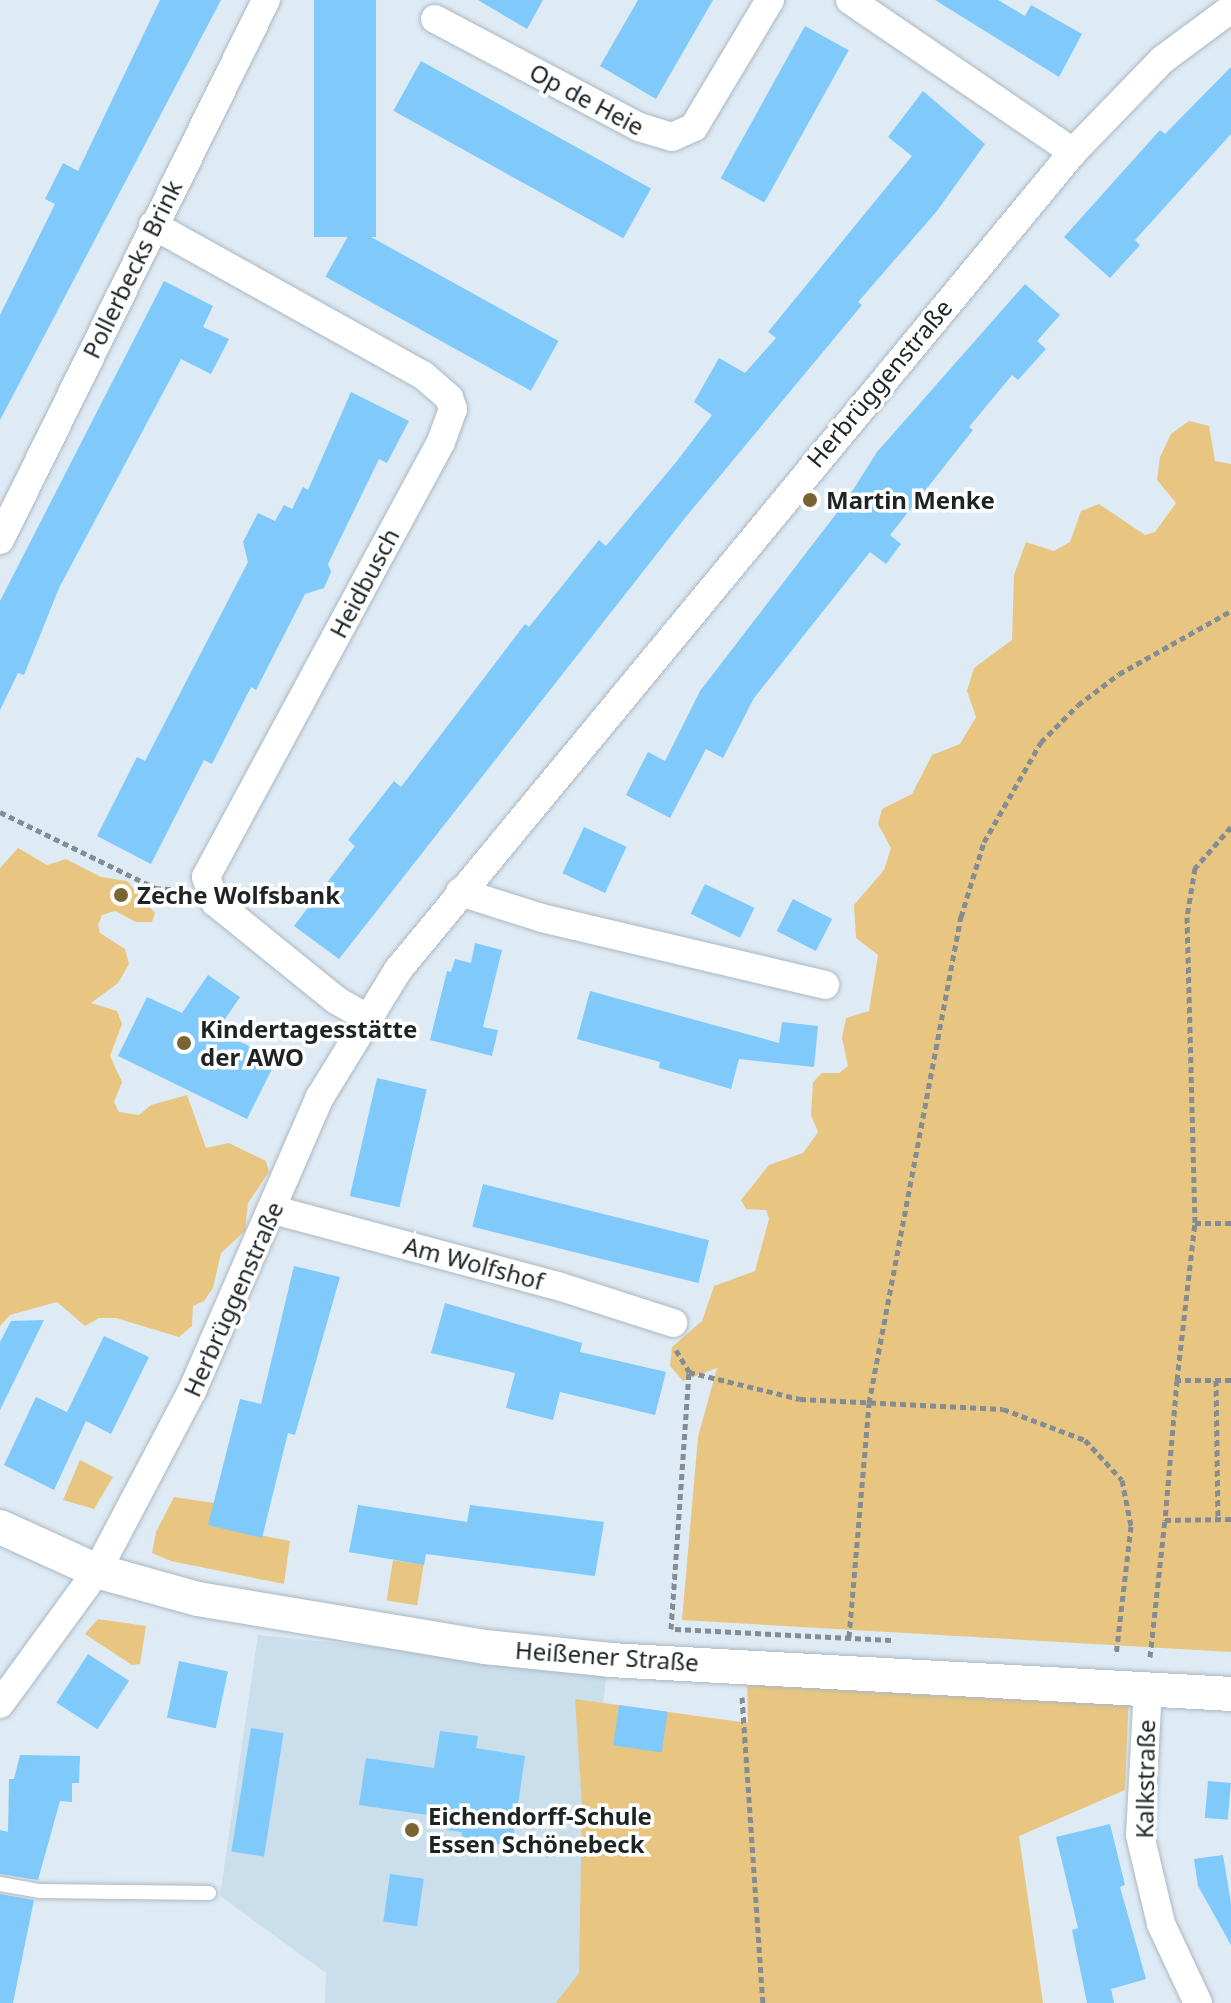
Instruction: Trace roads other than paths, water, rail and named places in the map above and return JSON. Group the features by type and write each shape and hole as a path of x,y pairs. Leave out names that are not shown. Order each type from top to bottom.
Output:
{"street":[{"name":"Pollerbecks Brink","path":"0,540 266,0"},
{"name":"Op de Heie","path":"435,19 639,127 672,137 694,127 770,0"},
{"path":"850,0 1073,152"},
{"name":"Herbrüggenstraße","path":"0,1704 97,1571 192,1391 274,1210 320,1097 366,1017 460,892 1073,152 1162,60 1231,9"},
{"name":"Heidbusch","path":"153,225 423,375 449,398 453,409 441,442 212,865 208,892 336,1000 366,1017"},
{"path":"460,892 586,929 825,985"},
{"name":"Am Wolfshof","path":"274,1210 493,1267 673,1323"},
{"name":"Heißener Straße","path":"0,1527 97,1571 198,1599 415,1637 610,1660 843,1670 1143,1672 1231,1694"},
{"name":"Kalkstraße","path":"1143,1672 1140,1835 1161,1924 1198,2003"}],"lane":[{"path":"0,1884 40,1891 209,1893"}],"place":[{"name":"Martin Menke","path":"810,500"},
{"name":"Zeche Wolfsbank","path":"121,895"},
{"name":"Kindertagesstätte der AWO","path":"184,1043"},
{"name":"Eichendorff-Schule Essen Schönebeck","path":"412,1830"}]}
